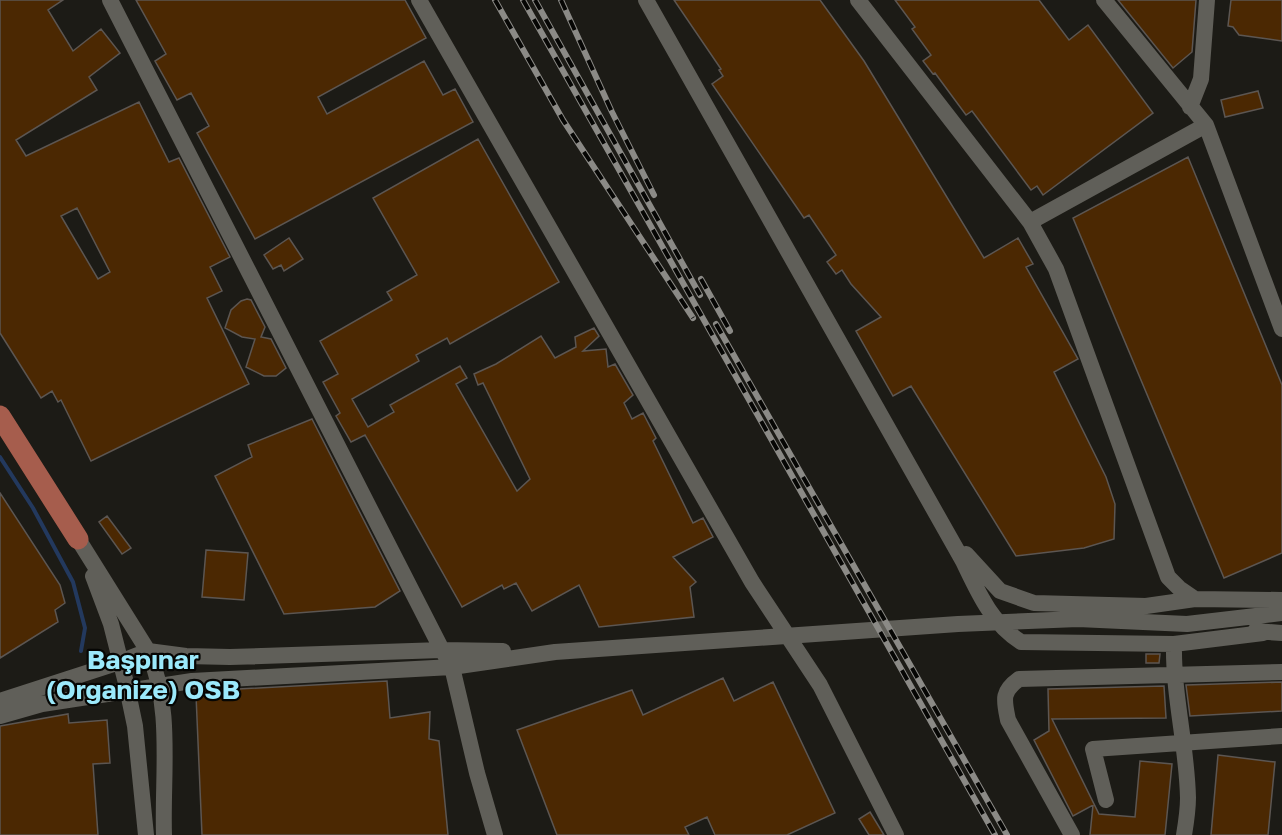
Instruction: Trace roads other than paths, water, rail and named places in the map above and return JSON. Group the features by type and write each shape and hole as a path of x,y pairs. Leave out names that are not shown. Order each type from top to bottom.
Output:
{"main road":[{"path":"0,416 78,539"}],"street":[{"path":"110,0 452,667 477,773 495,835"},
{"path":"419,0 740,560 820,685 896,835"},
{"path":"646,0 963,561 984,604 1006,633 1021,642 1174,644 1263,633 1282,633"},
{"path":"858,0 1030,222 1056,269 1168,577 1195,599"},
{"path":"1104,0 1206,125 1282,329"},
{"path":"1190,107 1201,79 1207,0"},
{"path":"1030,222 1206,125"},
{"path":"943,526 1000,591 1034,603 1146,606 1195,599 1282,600"},
{"path":"78,539 148,651 160,686 163,725 164,835"},
{"path":"78,539 111,624 127,691 135,726 146,835"},
{"path":"1146,606 1160,598 1168,577"},
{"path":"1195,623 1282,614"},
{"path":"0,716 42,704 192,681 452,667 555,652 980,623 1078,619 1195,623 1263,633"},
{"path":"1174,644 1174,674 1184,742 1188,800 1184,835"},
{"path":"0,701 148,651 186,656 230,657 442,650 555,652"},
{"path":"1071,835 1008,720 1004,699 1008,687 1019,679 1282,672"},
{"path":"1106,800 1093,748 1282,736"}],"waterway":[{"path":"0,457 33,508 73,582 85,628 81,651"}],"railway":[{"path":"495,0 563,120 693,318"},
{"path":"523,0 995,835"},
{"path":"535,0 700,295"},
{"path":"561,0 612,112 654,195"},
{"path":"701,279 730,331"},
{"path":"716,324 1007,835"}],"district":[{"name":"Başpınar (Organize) OSB","path":"143,674"}]}
